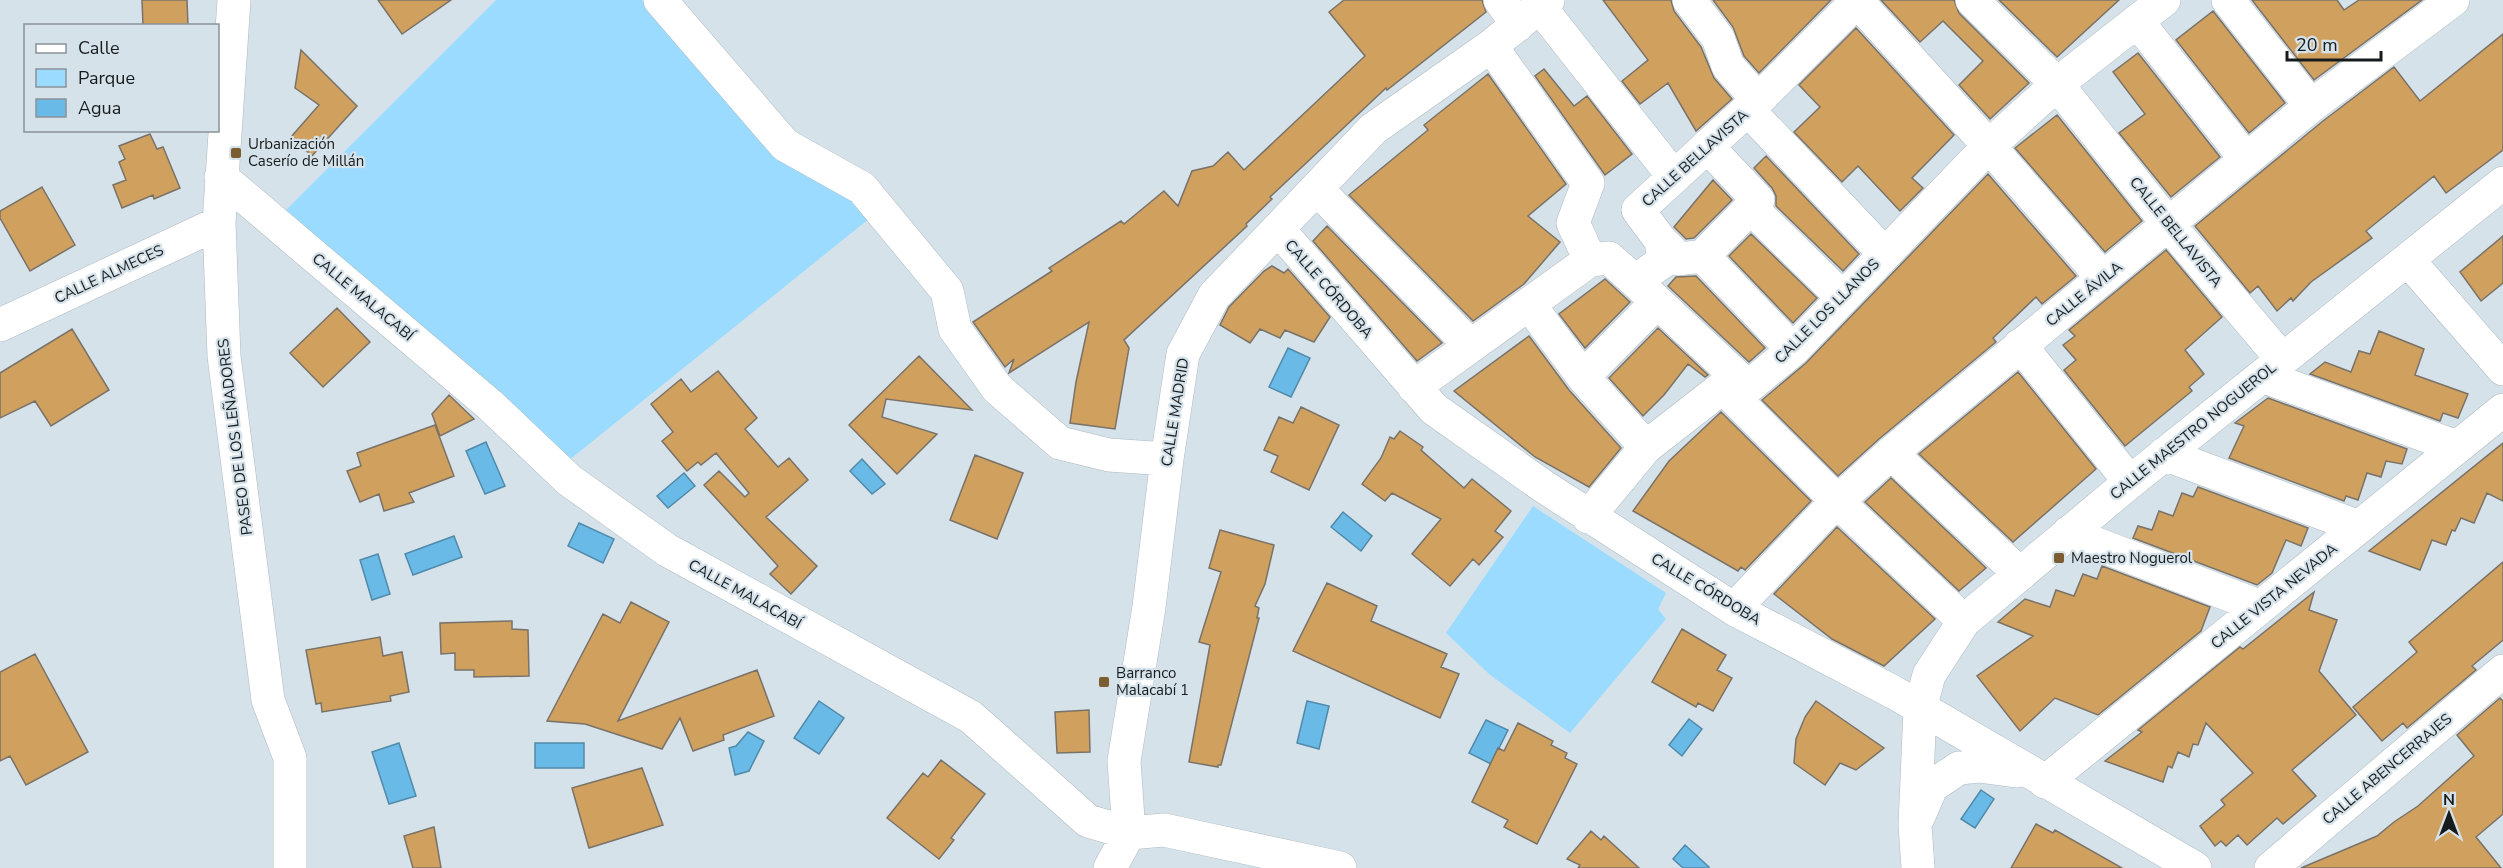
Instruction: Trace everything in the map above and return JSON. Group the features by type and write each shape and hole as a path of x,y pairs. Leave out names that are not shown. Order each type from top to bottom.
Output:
{"street":[{"name":"PASEO DE LOS LEÑADORES","path":"234,0 219,223 224,356 264,676 268,699 290,758 290,868"},
{"path":"660,0 785,145 862,188 947,291 955,328 997,388 1060,443 1109,455 1167,459"},
{"path":"1689,0 1718,38 1728,66 1753,105 1884,253"},
{"name":"CALLE BELLAVISTA","path":"1972,0 2057,84 2168,224 2272,367"},
{"path":"2228,0 2311,106"},
{"path":"1857,1 1989,146 2103,278"},
{"name":"CALLE BELLAVISTA","path":"1661,241 1638,210 1753,105 1857,1"},
{"name":"CALLE ÁVILA","path":"1734,609 1838,502 1890,453 2311,106 2447,2"},
{"path":"2155,6 2246,159"},
{"name":"CALLE LOS LLANOS","path":"1588,517 1646,447 1793,350 1989,146 2057,84 2155,6"},
{"path":"1526,8 1674,177"},
{"name":"CALLE MADRID","path":"1129,833 1124,761 1149,607 1167,459 1183,354 1214,296 1374,129 1491,46 1526,8"},
{"path":"1491,46 1588,183 1573,223 1590,260"},
{"path":"1661,241 1679,259 1703,256 1758,200 1707,146"},
{"name":"CALLE MALACABÍ","path":"221,177 490,405 578,487 666,550 971,717 1088,821 1129,833 1164,830 1340,868"},
{"name":"CALLE MAESTRO NOGUEROL","path":"1920,709 1929,675 1964,621 2068,532 2503,183"},
{"path":"1317,189 1471,346"},
{"path":"1751,208 1843,298"},
{"name":"CALLE ALMECES","path":"0,325 219,223"},
{"name":"CALLE CÓRDOBA","path":"1279,230 1434,409 1588,517 1734,609 1895,693 2195,868"},
{"path":"1583,377 1646,292 1664,261 1661,241"},
{"path":"1703,256 1793,350"},
{"path":"1414,387 1590,260 1609,258 1646,292 1838,502 1964,621"},
{"path":"2408,260 2503,369"},
{"path":"1529,304 1583,377 1646,447"},
{"path":"2020,345 2130,482"},
{"path":"2272,367 2457,447"},
{"name":"CALLE VISTA NEVADA","path":"2037,777 2261,607 2503,410"},
{"path":"1890,453 2019,573"},
{"path":"2164,454 2359,527"},
{"path":"2068,532 2261,607"},
{"name":"CALLE ABENCERRAJES","path":"2271,868 2503,671"},
{"path":"1918,868 1915,825 1920,709"},
{"path":"1915,825 1932,786 1959,768 1978,766 2037,777"},
{"path":"1110,868 1129,833"}],"green space":[{"path":"496,0 642,0 775,152 875,214 568,461 286,210"},
{"path":"1533,506 1666,593 1658,609 1666,619 1570,733 1489,674 1446,633"}],"water":[{"path":"1288,348 1310,358 1291,397 1269,387"},
{"path":"486,442 505,486 485,494 466,451"},
{"path":"862,459 885,484 872,494 850,471"},
{"path":"684,473 695,486 668,508 657,496"},
{"path":"1343,512 1372,536 1361,551 1331,527"},
{"path":"579,523 614,539 603,563 568,546"},
{"path":"454,536 462,557 413,575 405,554"},
{"path":"378,554 390,594 372,600 360,560"},
{"path":"819,701 844,718 819,754 794,738"},
{"path":"1307,701 1329,706 1319,749 1297,743"},
{"path":"1689,719 1702,729 1682,756 1669,745"},
{"path":"1486,720 1508,730 1491,764 1469,753"},
{"path":"748,732 764,741 749,771 735,775 729,748 736,746"},
{"path":"399,743 416,796 389,804 372,752"},
{"path":"535,743 584,743 584,768 535,768"},
{"path":"1981,790 1994,799 1975,828 1961,819"},
{"path":"1685,845 1709,867 1683,868 1673,859"}],"building":[{"path":"142,0 187,0 188,24 143,24"},
{"path":"378,0 451,0 402,34"},
{"path":"1344,0 1482,0 1486,12 1387,90 1386,88 1270,197 1272,199 1246,224 1247,226 1124,340 1129,348 1115,429 1070,423 1089,322 1009,373 1014,359 1005,367 973,322 1052,271 1049,268 1121,221 1124,224 1164,191 1178,206 1192,171 1213,166 1228,152 1244,170 1365,56 1329,12"},
{"path":"1603,0 1671,0 1674,11 1701,47 1714,78 1732,99 1696,131 1668,83 1640,104 1622,81 1648,60"},
{"path":"1713,0 1831,0 1759,73 1744,56 1733,27"},
{"path":"1881,0 1954,0 1959,13 2029,83 1990,119 1959,85 1983,61 1943,21 1920,42"},
{"path":"1999,0 2119,0 2057,57"},
{"path":"2252,0 2337,0 2344,10 2359,0 2422,0 2314,80"},
{"path":"2213,11 2285,103 2249,133 2176,40"},
{"path":"1856,28 1954,135 1912,178 1923,188 1900,211 1858,166 1842,182 1794,132 1820,107 1799,85"},
{"path":"2503,34 2503,150 2446,193 2434,176 2366,231 2372,238 2311,282 2293,301 2291,298 2277,311 2258,286 2250,293 2195,226 2323,121 2394,67 2420,101"},
{"path":"301,50 357,106 312,156 291,137 319,105 295,88"},
{"path":"2138,53 2220,157 2171,197 2119,133 2145,114 2113,72"},
{"path":"1544,69 1574,106 1587,96 1632,154 1605,175 1535,76"},
{"path":"1488,74 1566,184 1528,216 1560,242 1524,284 1473,321 1349,195 1428,130 1424,125"},
{"path":"2057,115 2142,221 2105,252 2015,148"},
{"path":"150,134 157,149 163,147 180,188 154,199 153,195 122,208 113,185 126,180 119,162 125,159 119,146"},
{"path":"1766,156 1859,254 1843,271 1776,206 1776,196 1772,188 1754,168"},
{"path":"1988,174 2076,276 2042,304 2036,297 1993,338 1996,342 1838,476 1762,400 1806,363"},
{"path":"1713,180 1732,200 1694,238 1686,239 1674,227"},
{"path":"42,187 75,245 30,271 0,218 0,211"},
{"path":"1327,226 1442,343 1417,361 1313,241"},
{"path":"1751,234 1817,298 1793,323 1729,256"},
{"path":"2503,236 2503,283 2481,301 2460,272"},
{"path":"2166,250 2222,317 2185,350 2204,374 2189,387 2192,391 2125,446 2064,370 2076,360 2063,345 2075,336 2069,330"},
{"path":"1272,266 1284,273 1288,269 1330,317 1314,342 1285,330 1280,338 1260,329 1250,343 1220,325 1229,307 1264,271"},
{"path":"1696,276 1765,348 1749,362 1668,286 1676,277"},
{"path":"1605,279 1630,302 1585,348 1559,314"},
{"path":"337,308 370,342 323,387 290,353"},
{"path":"1658,328 1708,375 1705,377 1688,364 1664,395 1643,416 1609,378"},
{"path":"72,329 109,390 51,426 35,401 0,418 0,373"},
{"path":"2379,331 2424,349 2415,375 2468,394 2458,418 2443,413 2440,421 2310,374 2325,362 2351,372 2359,351 2370,354"},
{"path":"1529,336 1569,390 1621,448 1589,487 1535,457 1454,391"},
{"path":"919,356 972,410 886,399 882,417 937,434 897,474 849,425"},
{"path":"718,371 757,418 745,429 778,467 789,458 808,480 766,517 817,566 791,594 770,574 778,566 704,485 719,471 745,497 749,493 716,453 701,465 698,462 687,471 662,441 673,432 651,404 681,379 691,392"},
{"path":"2018,372 2096,469 2013,542 1919,454"},
{"path":"449,395 474,419 440,436 432,414"},
{"path":"2268,398 2407,449 2402,464 2386,461 2381,477 2367,473 2358,500 2346,496 2344,501 2229,458 2244,426 2235,423"},
{"path":"1301,407 1339,425 1309,490 1271,472 1278,456 1264,450 1279,417 1293,423"},
{"path":"1721,412 1811,501 1745,570 1741,567 1738,571 1633,511 1669,461"},
{"path":"435,425 454,476 409,493 414,502 384,511 379,494 360,502 347,471 361,466 357,453"},
{"path":"1400,431 1423,447 1421,450 1464,488 1472,479 1511,511 1495,531 1503,537 1479,565 1473,559 1450,586 1412,554 1441,519 1392,493 1385,501 1362,484 1381,458 1390,437 1394,439"},
{"path":"2503,443 2503,501 2487,493 2474,523 2461,518 2455,531 2452,530 2446,545 2432,540 2420,570 2369,551"},
{"path":"975,455 1023,473 997,539 950,520"},
{"path":"1891,478 1986,568 1959,591 1865,502"},
{"path":"2198,487 2308,528 2301,546 2286,540 2272,573 2257,585 2133,538 2138,526 2152,530 2159,511 2173,516 2182,493 2193,497"},
{"path":"1837,527 1935,619 1884,666 1832,639 1774,594"},
{"path":"1220,530 1274,545 1265,584 1255,606 1259,608 1257,618 1259,618 1221,765 1218,767 1189,762 1210,645 1199,642 1221,572 1209,568"},
{"path":"2503,562 2503,640 2472,666 2476,670 2407,728 2403,723 2382,741 2353,707 2417,652 2409,642"},
{"path":"2102,566 2210,607 2201,631 2098,715 2055,698 2020,731 1977,676 2033,636 1998,622 2025,599 2050,607 2056,590 2074,596 2083,574 2097,579"},
{"path":"1327,583 1377,606 1371,621 1447,654 1441,667 1459,674 1440,718 1293,651"},
{"path":"2314,592 2309,610 2337,620 2319,671 2356,715 2292,770 2316,796 2283,824 2277,818 2247,845 2238,835 2226,846 2221,841 2215,846 2200,826 2225,805 2221,800 2253,773 2206,723 2198,745 2193,744 2189,757 2178,752 2172,768 2168,766 2163,782 2105,761 2142,732 2138,730 2240,647 2243,649"},
{"path":"631,602 669,622 618,721 757,670 774,716 723,735 724,740 693,751 680,718 662,749 585,724 547,721 603,614 620,623"},
{"path":"512,621 512,629 528,630 529,676 474,677 474,670 455,670 455,653 441,654 440,623"},
{"path":"1682,629 1726,655 1717,670 1732,678 1713,711 1698,703 1696,707 1652,682"},
{"path":"380,637 383,656 402,652 409,692 390,696 391,701 322,712 321,703 316,704 306,650"},
{"path":"35,654 88,752 26,785 10,756 0,761 0,672"},
{"path":"2500,698 2503,701 2503,814 2476,837 2501,868 2301,868 2377,836 2418,806 2474,756 2457,735"},
{"path":"1816,701 1884,748 1856,770 1840,763 1825,785 1794,763 1796,739 1805,717"},
{"path":"1089,710 1090,752 1057,753 1055,712"},
{"path":"1518,723 1553,741 1551,745 1567,753 1565,758 1577,764 1537,844 1504,827 1508,820 1472,802 1498,748 1504,751"},
{"path":"941,760 985,794 951,838 954,840 939,859 887,818 923,773 928,777"},
{"path":"642,768 663,825 589,848 572,788"},
{"path":"2036,824 2053,833 2055,830 2122,868 2011,868"},
{"path":"434,827 441,868 413,868 404,836"},
{"path":"1591,831 1601,840 1604,836 1639,868 1578,868 1580,865 1567,859"}],"place":[{"name":"Urbanización Caserío de Millán","path":"236,153"},
{"name":"Maestro Noguerol","path":"2059,558"},
{"name":"Barranco Malacabí 1","path":"1104,682"}]}
